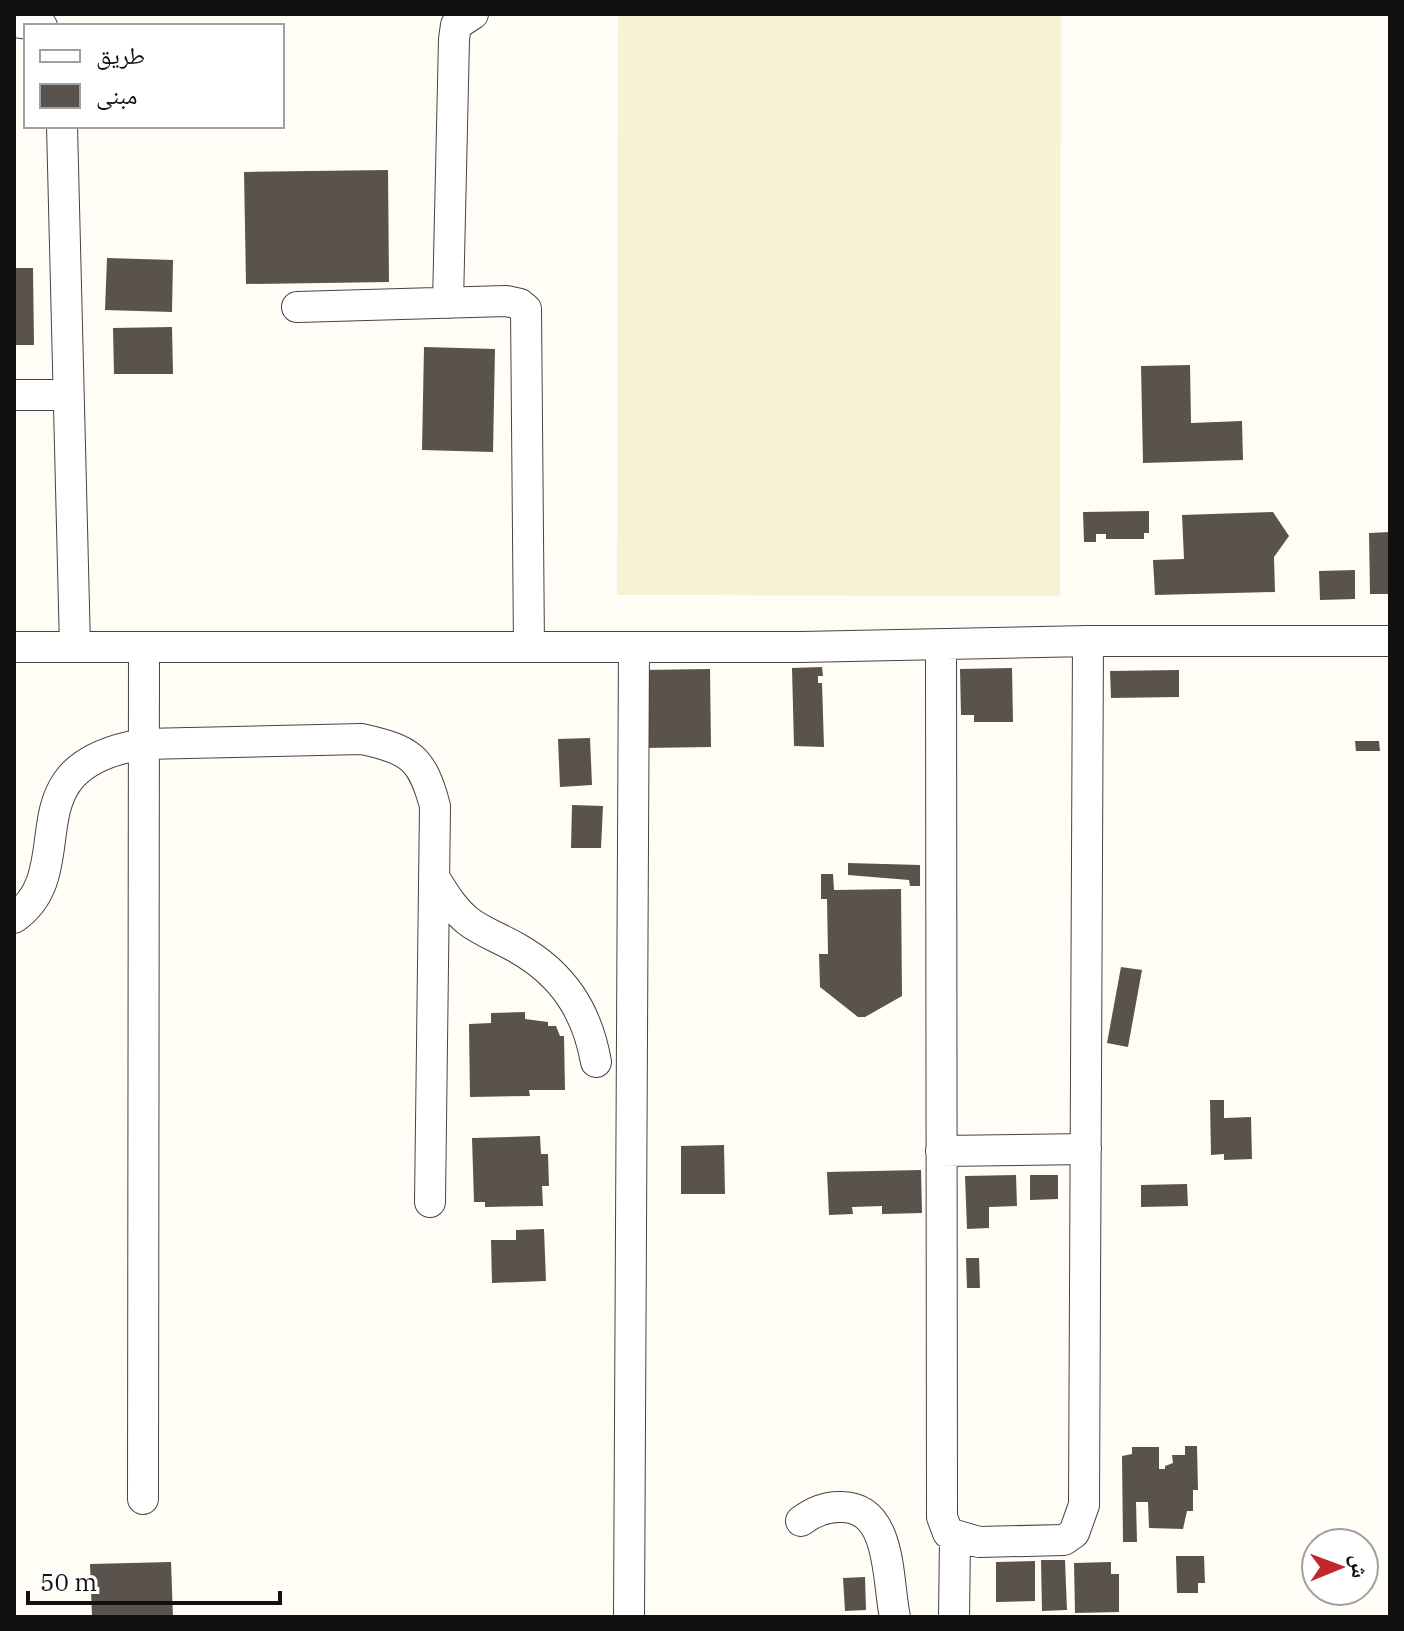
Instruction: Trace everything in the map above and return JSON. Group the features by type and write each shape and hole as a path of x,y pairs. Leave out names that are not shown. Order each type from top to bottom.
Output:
{"street":[{"path":"448,303 454,39 456,25 473,14"},
{"path":"62,128 75,647"},
{"path":"297,307 506,301 520,304 526,309 529,647"},
{"path":"14,395 67,395"},
{"path":"941,645 942,1517 948,1533 955,1538 979,1542 1064,1540 1074,1533 1082,1518 1088,641"},
{"path":"14,647 634,647 1390,641"},
{"path":"143,1499 144,647"},
{"path":"629,1617 634,647"},
{"path":"14,918 25,910 41,883 56,806 69,777 89,759 110,750 144,744 362,739 394,746 413,757 427,775 435,806 430,1202"},
{"path":"434,877 452,906 470,923 523,951 559,979 577,1001 592,1039 596,1062"},
{"path":"941,1151 1086,1149"},
{"path":"801,1521 813,1512 835,1506 852,1507 877,1528 890,1573 895,1617"},
{"path":"954,1617 955,1538"}],"shaded area":[{"path":"618,14 1061,14 1060,596 617,595"}],"building":[{"path":"388,170 389,282 246,284 244,172"},
{"path":"107,258 173,260 172,312 105,310"},
{"path":"14,268 33,268 34,345 14,345"},
{"path":"172,327 173,374 114,374 113,328"},
{"path":"424,347 495,349 493,452 422,450"},
{"path":"1190,365 1191,423 1242,421 1243,460 1143,463 1141,366"},
{"path":"1149,511 1149,533 1144,533 1144,539 1106,539 1106,534 1096,534 1096,542 1084,542 1083,512"},
{"path":"1273,512 1289,536 1274,557 1275,592 1155,595 1153,560 1184,559 1182,515"},
{"path":"1390,532 1390,594 1370,594 1369,533"},
{"path":"1355,570 1355,599 1320,600 1319,571"},
{"path":"822,667 823,676 818,676 818,683 822,683 824,747 794,746 792,668"},
{"path":"1012,668 1013,722 974,722 974,715 961,715 960,669"},
{"path":"710,669 711,747 644,748 643,670"},
{"path":"1179,670 1179,697 1111,698 1110,671"},
{"path":"590,738 592,785 560,787 558,739"},
{"path":"1355,741 1379,741 1380,751 1356,751"},
{"path":"572,805 603,806 601,848 571,848"},
{"path":"848,863 920,865 920,886 910,886 909,880 848,875"},
{"path":"821,874 833,874 834,890 901,889 902,996 865,1017 858,1017 820,987 819,954 828,954 827,899 821,899"},
{"path":"1121,967 1142,970 1128,1047 1107,1043"},
{"path":"525,1012 525,1019 548,1022 548,1026 556,1026 560,1036 564,1036 565,1090 529,1090 530,1096 470,1097 469,1024 491,1023 491,1013"},
{"path":"1210,1100 1224,1100 1224,1118 1251,1117 1252,1159 1224,1160 1224,1154 1211,1155"},
{"path":"540,1136 541,1154 548,1154 549,1186 542,1186 543,1206 485,1207 485,1202 474,1202 472,1138"},
{"path":"724,1145 725,1194 681,1194 681,1146"},
{"path":"921,1170 922,1213 882,1214 882,1206 852,1207 853,1214 829,1215 827,1172"},
{"path":"1016,1175 1017,1206 989,1207 989,1228 967,1229 965,1176"},
{"path":"1030,1175 1058,1175 1058,1199 1030,1200"},
{"path":"1187,1184 1188,1206 1141,1207 1141,1185"},
{"path":"544,1229 546,1281 492,1283 491,1240 516,1240 516,1230"},
{"path":"966,1258 979,1258 980,1288 967,1288"},
{"path":"1185,1446 1197,1446 1198,1490 1193,1490 1193,1511 1187,1511 1183,1529 1149,1528 1148,1502 1136,1502 1137,1542 1123,1542 1122,1456 1132,1454 1132,1447 1159,1447 1159,1469 1165,1469 1173,1463 1172,1455 1185,1455"},
{"path":"1176,1556 1204,1556 1205,1583 1198,1583 1198,1593 1177,1593"},
{"path":"1041,1560 1065,1560 1067,1610 1042,1611"},
{"path":"1035,1561 1035,1601 996,1602 996,1562"},
{"path":"171,1562 173,1617 92,1617 90,1564"},
{"path":"1111,1562 1111,1574 1119,1574 1119,1612 1075,1613 1074,1563"},
{"path":"865,1577 866,1610 845,1611 843,1578"}]}
